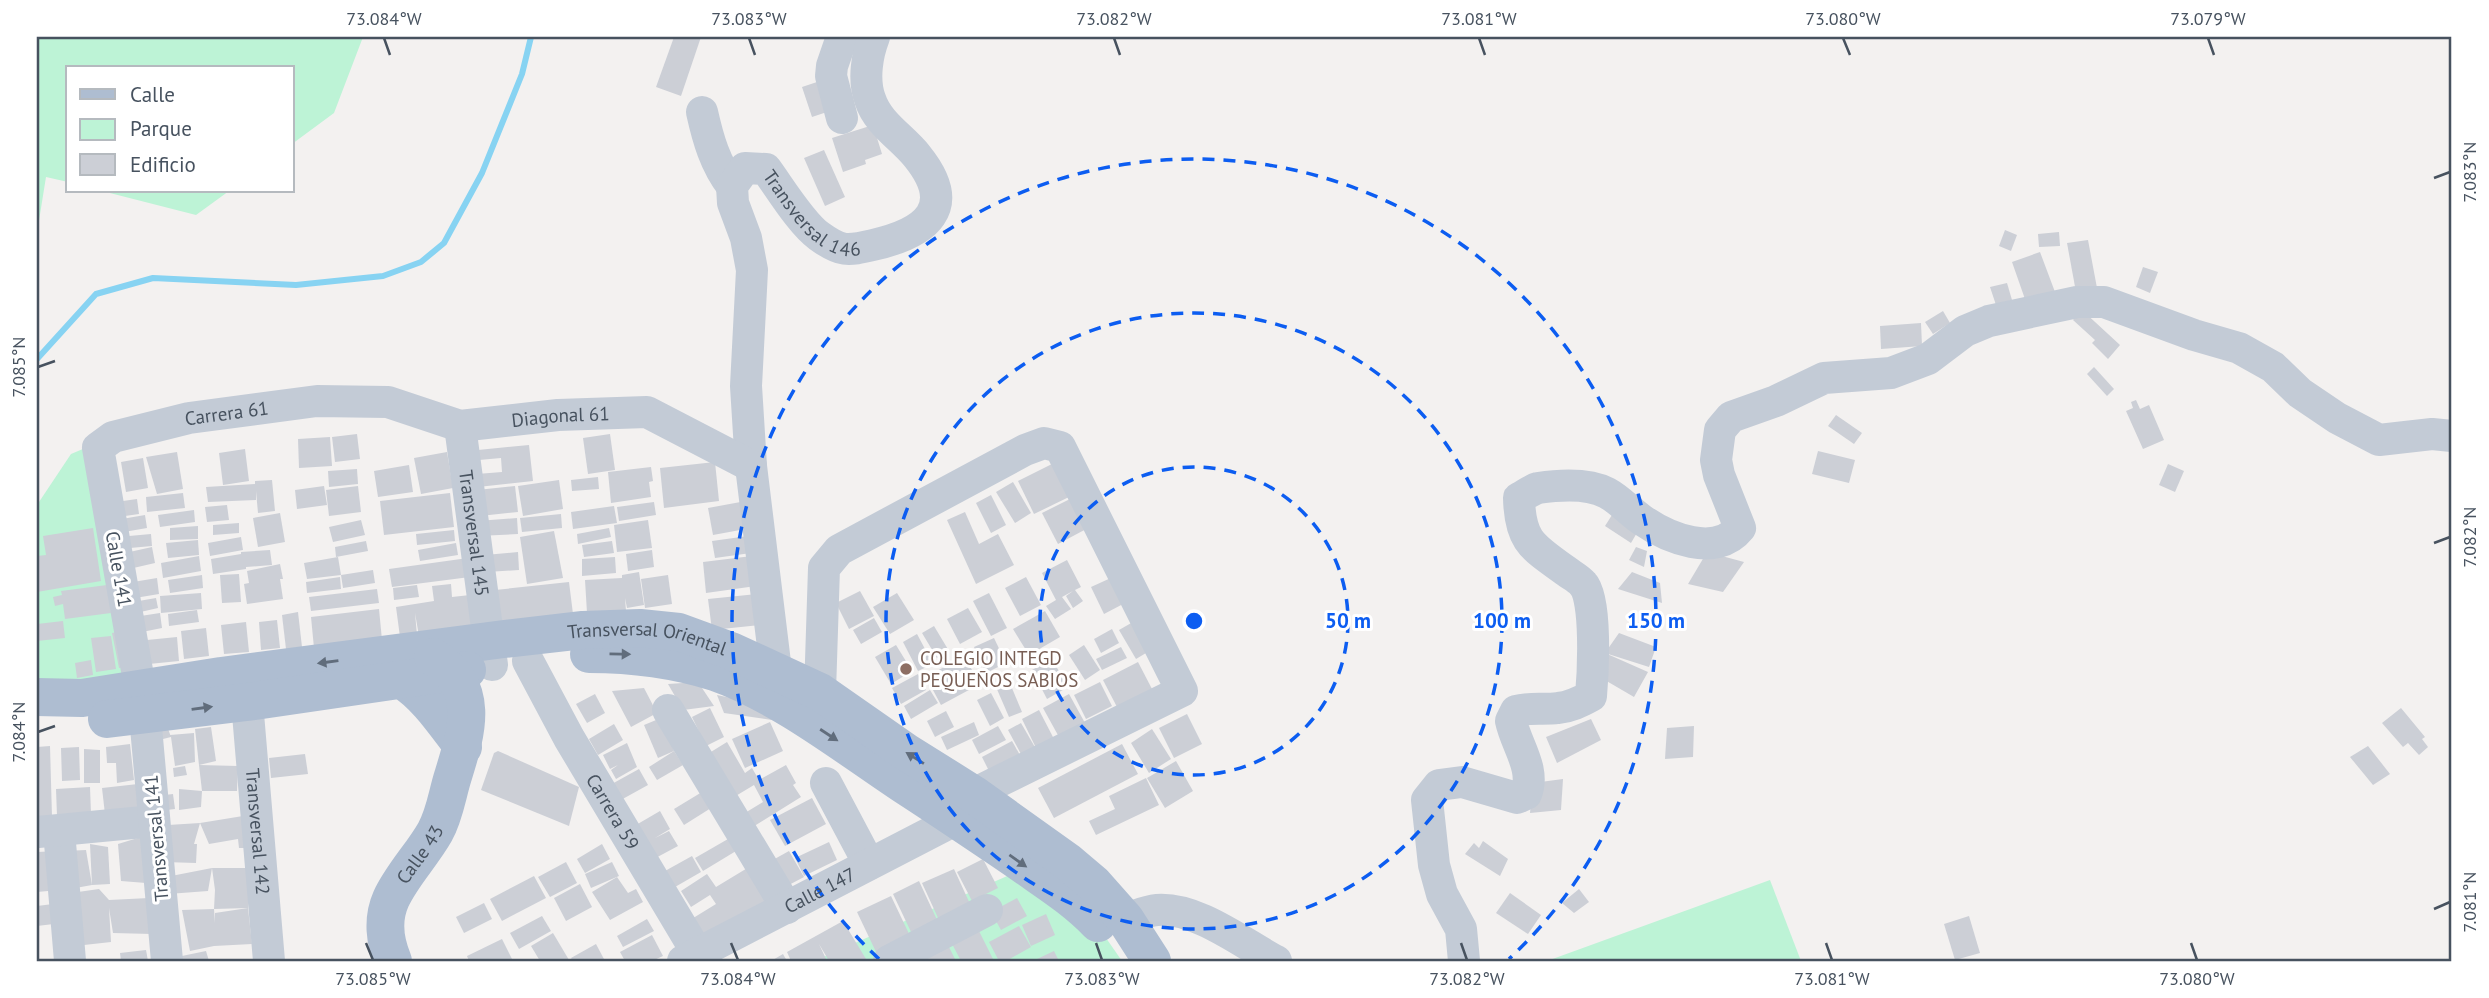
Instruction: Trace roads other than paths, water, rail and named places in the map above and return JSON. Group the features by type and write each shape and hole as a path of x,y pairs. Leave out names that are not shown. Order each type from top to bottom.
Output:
{"main road":[{"name":"Transversal Oriental","path":"37,697 143,703 247,702 409,664 452,672 583,630 639,628 679,632 732,651 820,692 906,752 1079,903 1109,934 1126,961"},
{"name":"Transversal Oriental","path":"37,720 143,703 221,676 503,656 626,654 670,660 716,673 756,690 1068,862 1094,884 1125,919 1152,961"},
{"path":"409,664 419,690 463,747"},
{"name":"Calle 43","path":"393,961 385,925 391,900 435,831 446,807 452,778 463,747 466,701 461,685 452,672"}],"street":[{"path":"842,37 831,76 842,118"},
{"name":"Transversal 146","path":"776,671 751,466 746,386 752,270 746,238 733,203 732,186 745,168 766,169 812,231 836,248 854,250 900,238 930,219 937,202 934,182 917,155 887,127 870,101 867,83 868,51 874,37"},
{"path":"702,112 715,158 732,186"},
{"path":"1464,961 1461,929 1442,894 1434,865 1427,800 1439,785 1462,782 1517,798 1526,794 1530,785 1529,770 1511,721 1517,712 1529,708 1556,709 1576,704 1591,696 1593,652 1590,602 1584,584 1530,544 1520,520 1519,498 1535,489 1592,487 1609,494 1642,520 1686,541 1709,544 1727,539 1740,528 1716,460 1720,430 1731,417 1776,401 1824,378 1891,373 1928,359 1965,331 1989,321 2077,302 2105,302 2194,335 2239,348 2273,367 2300,393 2337,418 2379,440 2432,434 2452,436"},
{"name":"Carrera 61","path":"98,448 113,437 189,418 317,401 360,402"},
{"name":"Diagonal 61","path":"360,402 388,402 460,426 558,415 648,412 751,466"},
{"name":"Transversal 145","path":"460,426 503,656"},
{"name":"Calle 147","path":"694,959 869,864 965,806 1182,691 1060,447 1044,443 1025,450 839,550 824,568 820,692"},
{"name":"Calle 141","path":"98,448 143,703"},
{"name":"Carrera 59","path":"503,656 569,738 694,959"},
{"name":"Transversal 142","path":"247,702 269,961"},
{"name":"Transversal 141","path":"143,703 167,961"},
{"path":"668,709 787,908"},
{"path":"826,783 869,864"},
{"path":"70,961 48,831 154,821"},
{"path":"889,961 987,910"},
{"path":"1125,919 1154,910 1188,915 1230,933 1276,961"}],"waterway":[{"path":"37,359 96,294 153,278 296,285 383,276 421,262 444,243 482,173 522,74 531,37"}],"place":[{"name":"COLEGIO INTEGD PEQUEÑOS SABIOS","path":"906,669"}]}
